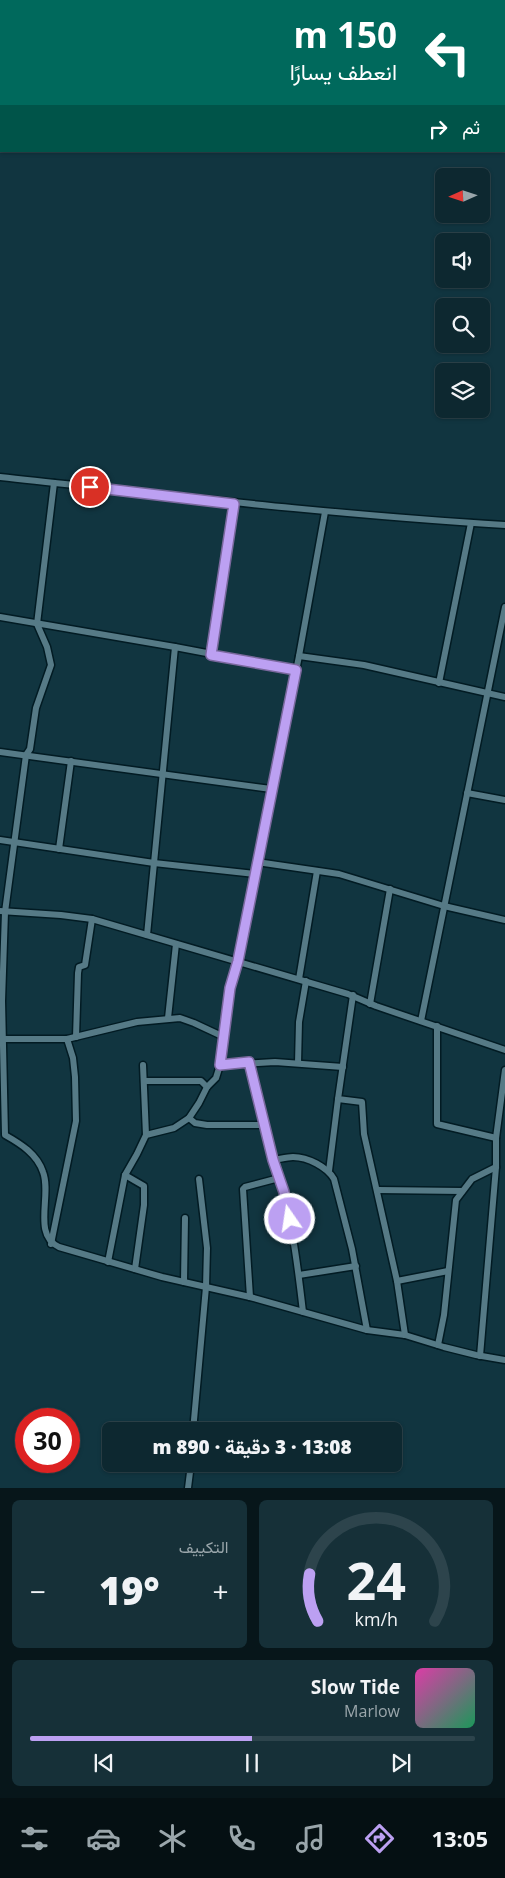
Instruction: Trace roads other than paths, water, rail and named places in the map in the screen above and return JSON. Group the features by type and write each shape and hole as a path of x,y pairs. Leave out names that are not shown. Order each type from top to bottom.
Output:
{"street":[{"path":"0,477 234,504 505,525"},
{"path":"54,483 37,624 47,647 51,666 36,708 30,749 26,755 3,911 1,1001 3,1135 31,1153 44,1174 46,1187 44,1222 51,1244 108,1262 250,1297 367,1330 406,1335 438,1346 505,1360"},
{"path":"211,655 234,504"},
{"path":"146,1134 174,1128 189,1118 207,1087 216,1078 220,1065 230,988 238,961 299,656 325,512"},
{"path":"439,683 471,523"},
{"path":"421,1021 505,607"},
{"path":"0,617 296,670"},
{"path":"147,935 175,647"},
{"path":"299,656 364,665 505,697"},
{"path":"0,752 271,789"},
{"path":"59,849 71,761"},
{"path":"467,793 505,800"},
{"path":"0,840 154,863 254,874"},
{"path":"257,862 339,874 444,906 505,920"},
{"path":"298,1063 303,980 318,871"},
{"path":"370,1004 390,889"},
{"path":"3,911 92,919 353,995 370,1004 505,1050"},
{"path":"76,1037 78,973 79,967 85,965 92,919"},
{"path":"168,1018 176,944"},
{"path":"329,1171 353,995"},
{"path":"3,1040 67,1039 120,1026 168,1018 188,1020 224,1037"},
{"path":"437,1026 437,1124 496,1138"},
{"path":"51,1244 76,1121 75,1078 67,1039"},
{"path":"220,1065 249,1062 298,1063 343,1067"},
{"path":"249,1062 273,1160 290,1219 303,1312"},
{"path":"108,1262 125,1175 138,1154 146,1134 143,1065"},
{"path":"480,1356 496,1168 496,1138 505,1070"},
{"path":"144,1081 201,1081 207,1087"},
{"path":"338,1099 362,1102 364,1134 378,1190 406,1335"},
{"path":"189,1118 195,1123 207,1125 264,1125"},
{"path":"273,1160 297,1157 321,1166 329,1171 337,1185 356,1266 367,1330"},
{"path":"438,1346 444,1315 455,1205 462,1191 472,1179 496,1168"},
{"path":"125,1175 144,1186 144,1206 135,1269"},
{"path":"250,1297 243,1189 279,1178"},
{"path":"194,1422 206,1287 207,1248 199,1179"},
{"path":"378,1190 462,1191"},
{"path":"184,1282 185,1218"},
{"path":"298,1275 356,1266"},
{"path":"397,1281 448,1271"},
{"path":"188,1488 190,1472"}]}
